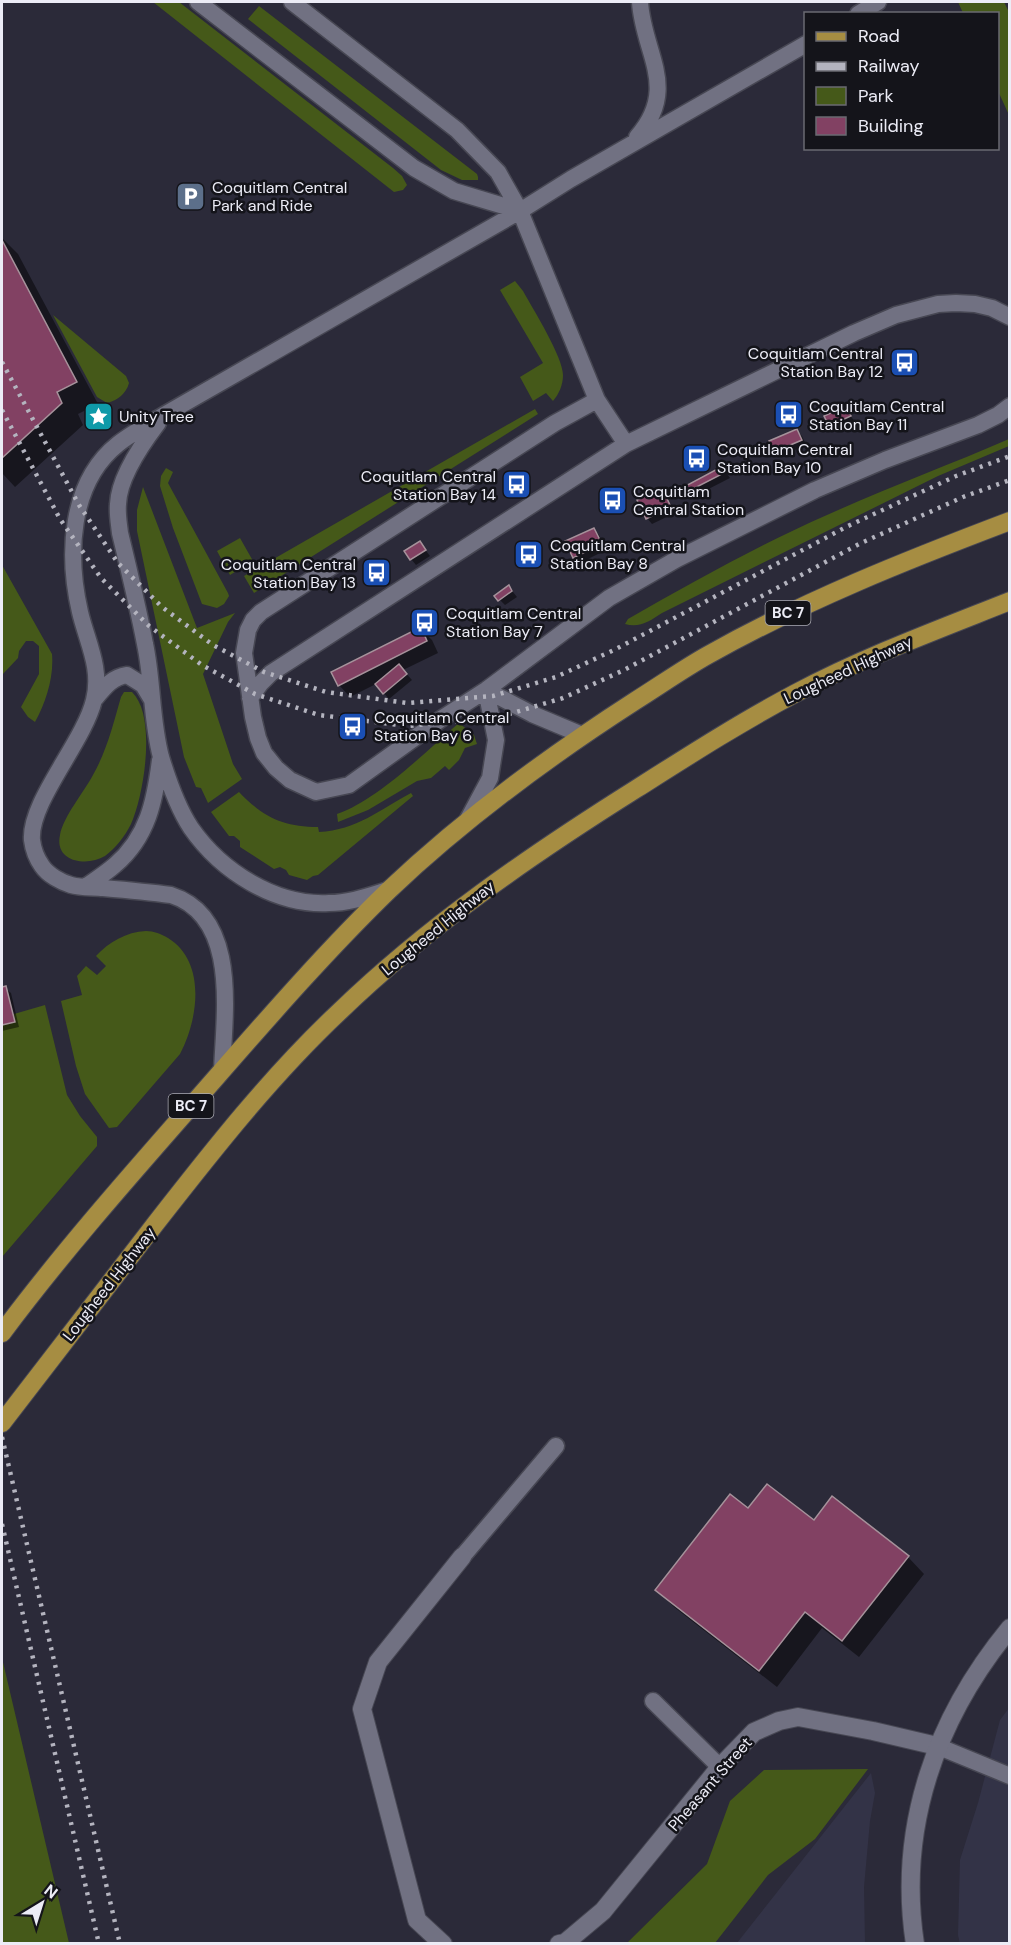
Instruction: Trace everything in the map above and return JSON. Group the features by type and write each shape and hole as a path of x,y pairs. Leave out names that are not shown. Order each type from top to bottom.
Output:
{"main road":[{"name":"BC 7","path":"2,1333 30,1295 222,1071 332,947 391,889 466,823 582,735 706,657 790,612 933,550 1010,521"},
{"name":"Lougheed Highway","path":"2,1423 200,1167 284,1068 338,1012 436,927 487,888 596,814 709,743 796,693 892,648 1010,602"}],"street":[{"path":"443,1944 417,1920 362,1709 378,1662 462,1557"},
{"path":"915,1944 910,1872 918,1815 937,1746 976,1673 1010,1628"},
{"name":"Pheasant Street","path":"559,1944 565,1943 603,1911 720,1767 754,1732 779,1721 798,1717 937,1746"}],"lane":[{"path":"198,2 414,168 454,191 520,211"},
{"path":"292,2 457,130 498,172 520,211 597,400 626,444"},
{"path":"629,145 646,126 657,97 658,87 656,64 644,26 640,2"},
{"path":"861,12 878,2"},
{"path":"222,1071 224,970 214,936 200,912 184,900 171,895 73,886 56,879 42,867 32,840 42,801 65,762 94,700 96,669 80,612 73,568 73,536 78,506 94,471 118,444 164,415 804,45"},
{"path":"250,698 271,673 626,444 854,333 896,315 920,308 956,303 992,308 1010,317"},
{"path":"597,400 550,427 261,612 253,620 248,630 244,653 258,738 264,753 290,780 316,792 349,785 441,718 486,690 609,598 677,559 815,490 885,460 978,425 1010,406"},
{"path":"164,415 138,450 118,501 120,533 146,646 161,755 176,798 190,826 222,861 243,878 271,892 304,902 328,904 350,901 391,889"},
{"path":"94,700 118,676 127,675 143,685 153,704"},
{"path":"486,690 532,714 582,735"},
{"path":"466,823 490,778 496,740 486,690"},
{"path":"85,887 115,866 137,841 147,823 155,796 161,755"},
{"path":"462,1557 556,1446"},
{"path":"653,1701 720,1767"},
{"path":"937,1746 1010,1776"}],"shaded area":[{"path":"1009,1708 1009,1943 960,1944 958,1935 960,1860 1000,1720"},
{"path":"871,1773 875,1793 864,1887 865,1943 737,1943"}],"green space":[{"path":"153,2 179,2 393,168 402,176 407,185 403,190 394,192"},
{"path":"958,2 1004,2 1009,12 1009,115 999,93 999,12 963,12"},
{"path":"259,6 477,174 478,180 462,180 441,170 248,19"},
{"path":"515,281 547,333 562,367 561,386 553,401 546,393 533,401 520,377 543,363 500,290"},
{"path":"53,315 126,376 129,383 121,396 107,403 97,397"},
{"path":"535,409 538,414 254,593 244,576"},
{"path":"1009,439 1009,446 938,476 649,621 635,625 625,624 628,619 652,605 776,539 850,505"},
{"path":"166,468 173,472 168,483 228,593 229,596 224,604 217,608 202,604 173,528 160,486 161,476"},
{"path":"143,487 197,628 235,613 228,622 203,674 233,764 242,779 208,803 201,788 196,787 184,757 137,531 137,510"},
{"path":"240,538 253,561 230,575 217,551"},
{"path":"2,565 52,654 52,672 48,689 35,722 21,707 39,674 39,646 33,641 26,641 19,651 18,658 2,675"},
{"path":"124,692 132,692 140,703 146,737 144,776 136,811 123,837 105,856 90,861 74,860 62,851 59,844 62,828 98,766"},
{"path":"459,723 474,735 477,744 465,748 459,760 449,770 445,766 431,778 417,781 368,810 338,822 337,814 385,787"},
{"path":"239,792 274,819 294,825 318,827 319,832 356,823 411,793 413,796 318,875 307,880 289,875 280,867 274,869 240,847 240,841 234,836 229,836 211,812"},
{"path":"146,931 168,938 180,948 189,961 194,976 195,992 191,1025 180,1054 117,1127 109,1128 85,1094 61,1001 82,995 77,976 86,966 97,975 106,966 96,956 106,946 125,936"},
{"path":"45,1005 67,1095 97,1137 97,1146 2,1257 2,1025 15,1022 14,1014"},
{"path":"2,1658 69,1943 2,1943"},
{"path":"868,1769 815,1839 768,1875 715,1943 627,1943 707,1864 730,1801 764,1770"}],"building":[{"path":"2,240 77,382 57,392 62,403 2,458"},
{"path":"846,406 851,416 829,426 824,416"},
{"path":"797,429 802,440 774,452 769,441"},
{"path":"723,466 726,472 683,494 680,489"},
{"path":"662,488 671,507 646,519 637,500"},
{"path":"594,528 602,544 573,558 565,541"},
{"path":"420,541 426,550 410,560 404,551"},
{"path":"509,585 512,591 498,601 494,596"},
{"path":"421,627 427,641 338,686 331,672"},
{"path":"399,664 407,674 383,694 375,684"},
{"path":"6,986 15,1022 2,1025 2,987"},
{"path":"767,1484 814,1520 832,1496 909,1556 842,1641 805,1612 759,1671 655,1590 730,1494 748,1508"}],"railway":[{"path":"2,362 79,505 118,563 162,607 213,645 264,672 326,692 407,703 493,696 556,677 614,650 848,526 956,476 1010,456"},
{"path":"2,410 60,519 101,578 149,626 202,665 255,694 319,715 407,726 496,718 563,698 624,670 859,544 963,497 1010,480"},
{"path":"2,1437 120,1944"},
{"path":"2,1524 99,1944"}],"place":[{"name":"Coquitlam Central Park and Ride","path":"191,196"},
{"name":"Coquitlam Central Station Bay 12","path":"904,362"},
{"name":"Coquitlam Central Station Bay 11","path":"788,415"},
{"name":"Unity Tree","path":"98,416"},
{"name":"Coquitlam Central Station Bay 10","path":"696,458"},
{"name":"Coquitlam Central Station Bay 14","path":"517,485"},
{"name":"Coquitlam Central Station","path":"612,500"},
{"name":"Coquitlam Central Station Bay 8","path":"529,554"},
{"name":"Coquitlam Central Station Bay 13","path":"377,573"},
{"name":"Coquitlam Central Station Bay 7","path":"425,622"},
{"name":"Coquitlam Central Station Bay 6","path":"353,726"}]}
